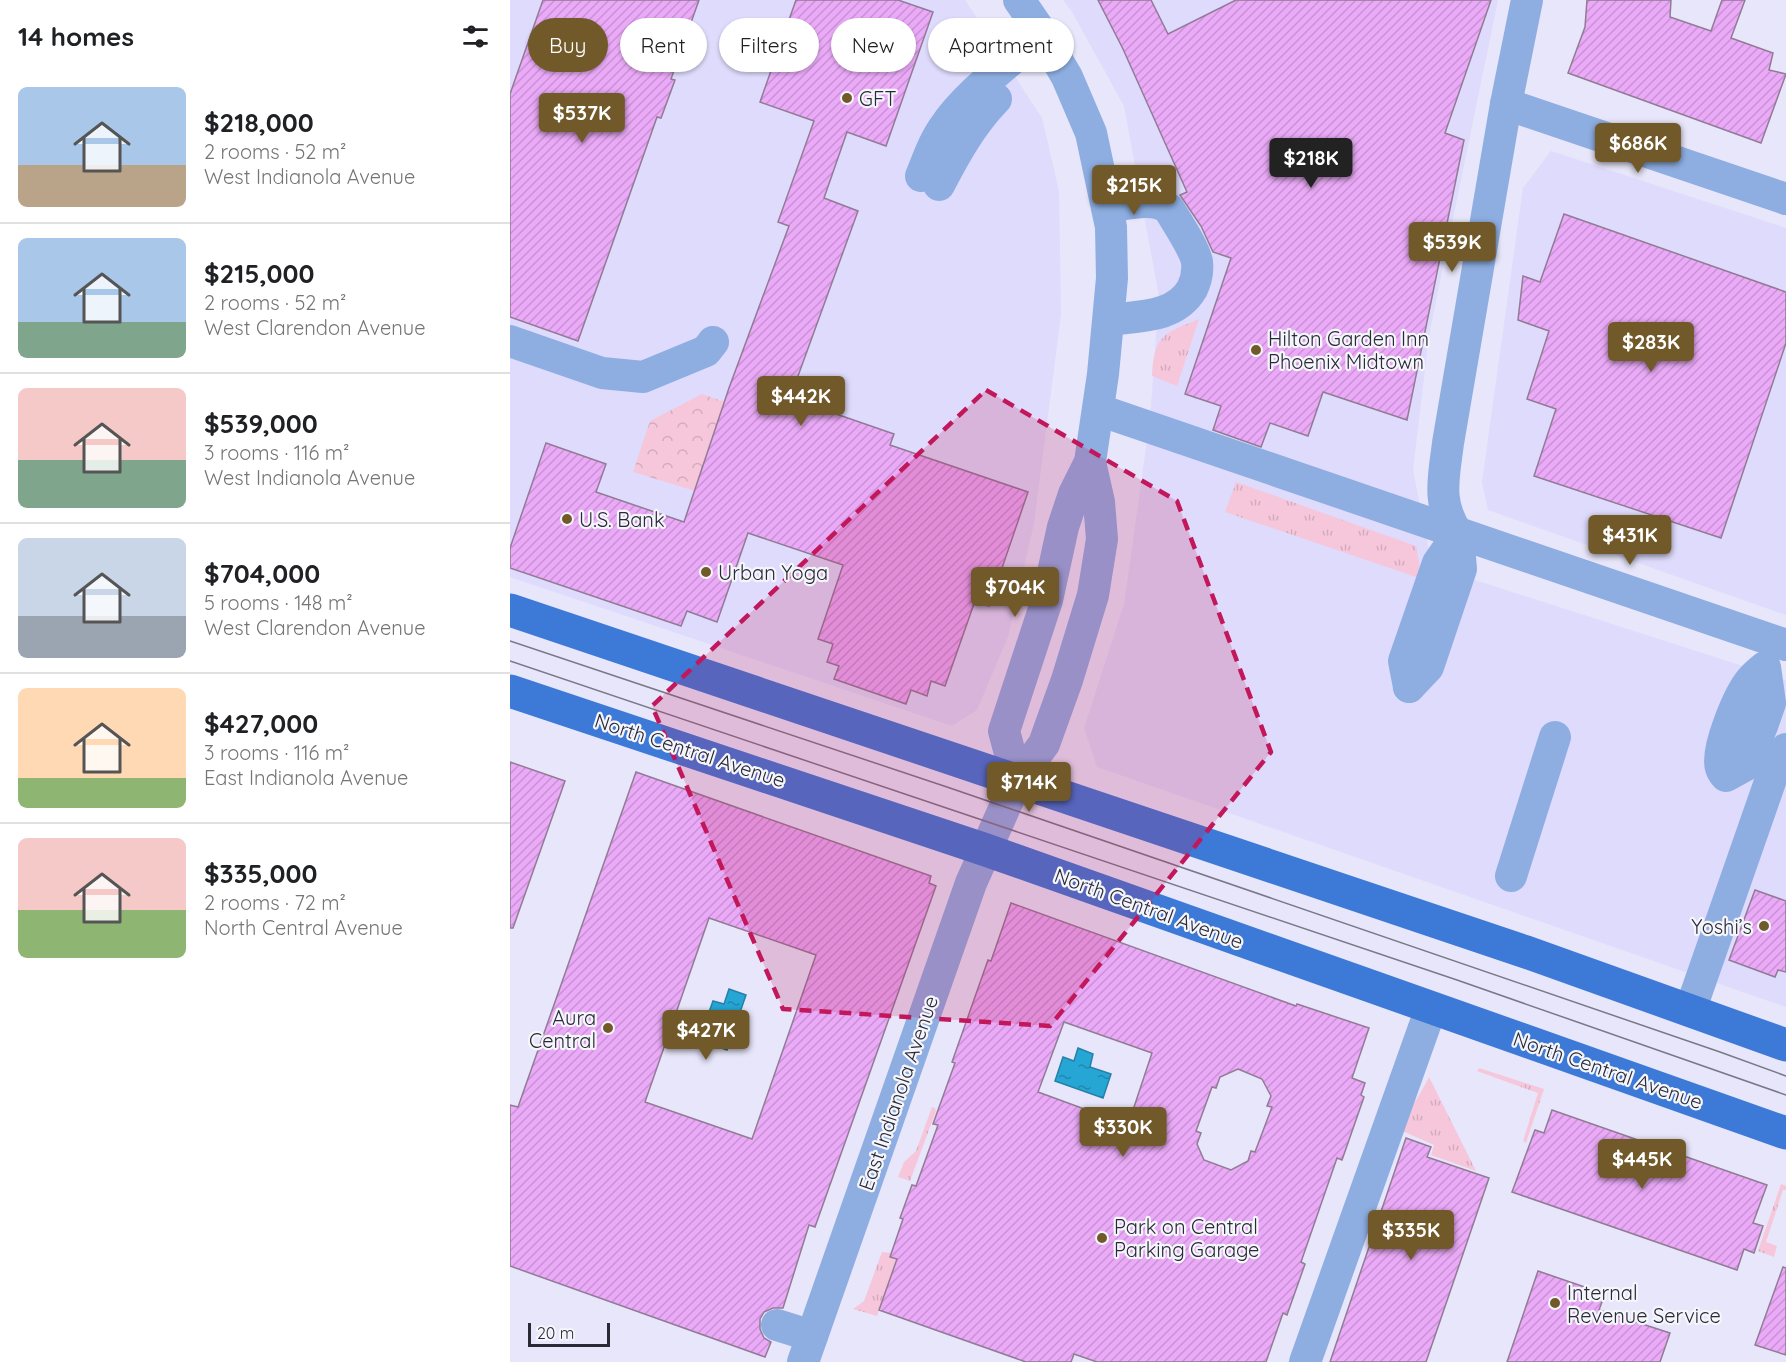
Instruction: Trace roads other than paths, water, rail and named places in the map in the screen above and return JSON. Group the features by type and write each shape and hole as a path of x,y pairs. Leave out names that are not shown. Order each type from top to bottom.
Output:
{"main road":[{"path":"510,610 1526,952 1694,999 1786,1045"},
{"name":"North Central Avenue","path":"510,691 991,838 1431,1008 1786,1133"}],"street":[{"path":"1019,0 1031,18"},
{"path":"1458,534 1445,510 1443,484 1448,443 1506,104 1527,0"},
{"path":"930,181 956,151 987,108 1022,72"},
{"path":"1017,780 1004,731 1047,600 1063,526 1074,494 1090,462 1099,410 1112,278 1111,227 1091,133 1064,72"},
{"path":"1506,104 1786,199"},
{"path":"1107,207 1155,202 1165,205 1169,208 1197,262 1194,286 1186,298 1173,309 1162,313 1109,320"},
{"path":"510,341 602,373 643,377 706,351 713,342"},
{"path":"1099,410 1786,645"},
{"name":"East Indianola Avenue","path":"808,1349 971,883 1017,780 1044,744 1067,680 1093,595 1102,539 1100,502 1090,462"},
{"path":"1511,876 1555,737"},
{"path":"1694,999 1779,756 1786,748"},
{"path":"1694,999 1716,970 1786,793"},
{"path":"1305,1362 1431,1008"},
{"path":"777,1324 808,1349"}],"water":[{"path":"729,989 746,995 727,1050 699,1040 713,1001 724,1004"},
{"path":"1078,1048 1093,1054 1090,1067 1111,1074 1103,1098 1055,1081 1063,1057 1074,1061"}],"tram line":[{"path":"510,641 947,787 1786,1076"},
{"path":"510,661 1457,980 1786,1095"}],"place":[{"name":"GFT","path":"847,98"},
{"name":"Hilton Garden Inn Phoenix Midtown","path":"1256,350"},
{"name":"U.S. Bank","path":"567,519"},
{"name":"Urban Yoga","path":"706,572"},
{"name":"Yoshi’s","path":"1764,926"},
{"name":"Aura Central","path":"608,1028"},
{"name":"Park on Central Parking Garage","path":"1102,1238"},
{"name":"Internal Revenue Service","path":"1555,1303"}]}
